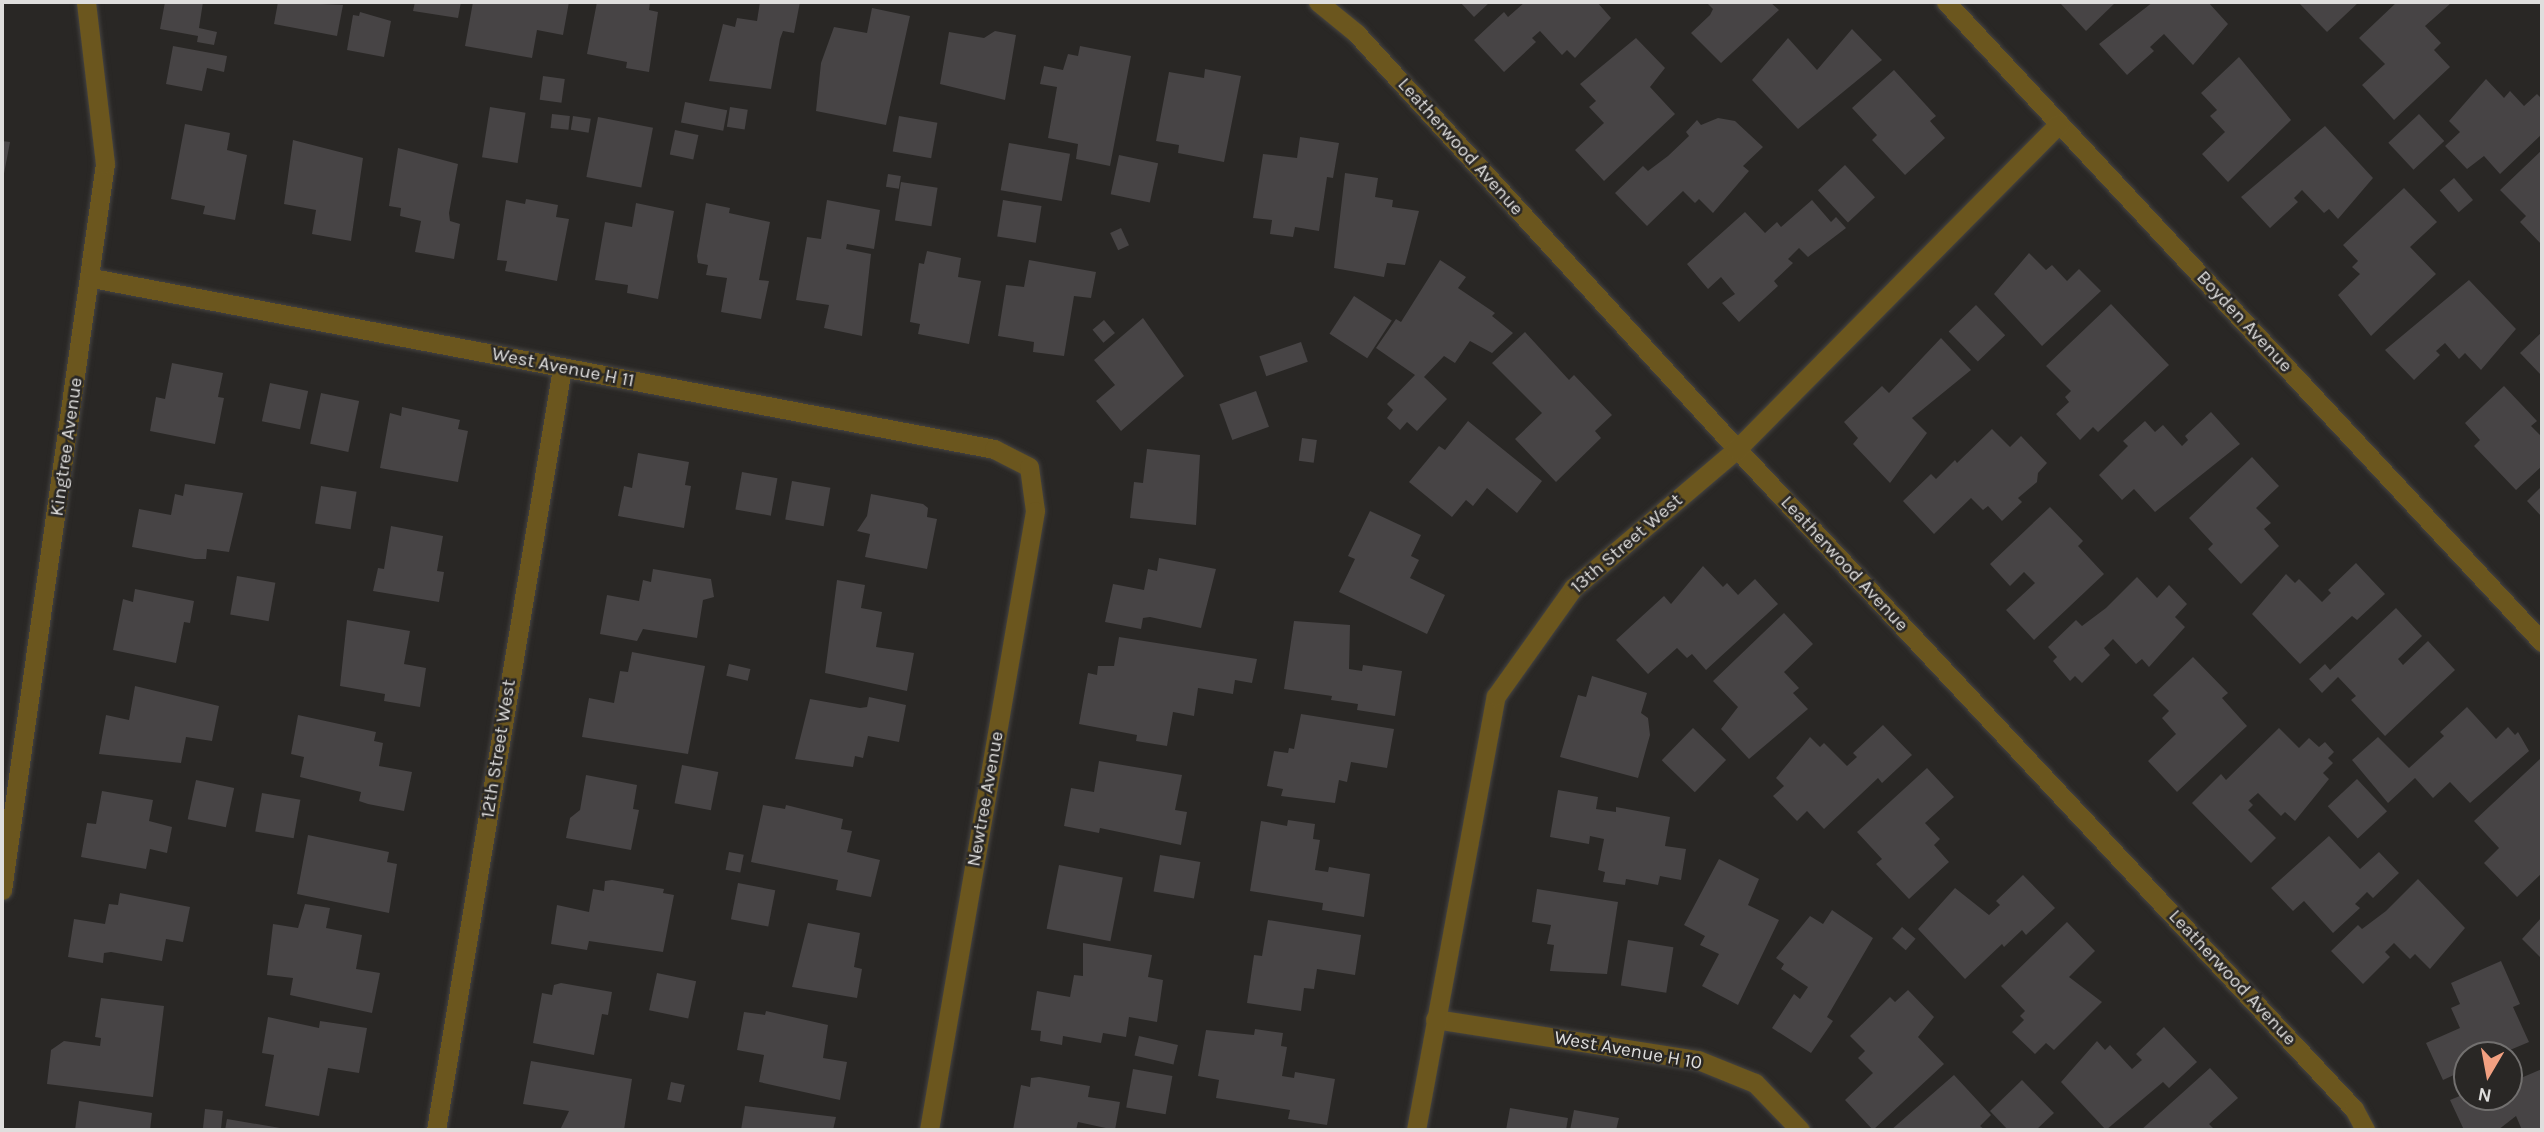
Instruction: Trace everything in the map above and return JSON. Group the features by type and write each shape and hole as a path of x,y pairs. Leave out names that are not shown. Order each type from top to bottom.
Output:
{"street":[{"name":"Kingtree Avenue","path":"2,890 92,278 105,164 86,2"},
{"name":"Leatherwood Avenue","path":"1318,2 1356,33 1737,449 2354,1109 2365,1130"},
{"name":"Boyden Avenue","path":"1946,2 2542,642"},
{"name":"13th Street West","path":"1416,1130 1496,696 1573,588 1737,449 2059,124"},
{"name":"West Avenue H 11","path":"92,278 994,449 1029,467"},
{"name":"12th Street West","path":"436,1130 562,368"},
{"name":"Newtree Avenue","path":"929,1130 1035,511 1029,467"},
{"name":"West Avenue H 10","path":"1435,1019 1698,1060 1755,1083 1800,1130"}],"building":[{"path":"165,2 203,2 199,28 217,32 214,45 197,42 198,36 160,29"},
{"path":"278,2 343,5 337,36 274,24"},
{"path":"415,2 461,2 458,18 413,11"},
{"path":"473,2 569,2 563,35 537,30 532,58 465,46"},
{"path":"597,2 650,2 649,10 658,12 649,72 626,68 627,62 587,54"},
{"path":"760,2 800,2 794,33 783,31 780,39 771,89 709,81 723,24 735,27 737,18 757,21"},
{"path":"1460,2 1490,2 1474,17"},
{"path":"1525,2 1597,2 1611,18 1575,58 1567,50 1562,55 1540,31 1532,38 1536,42 1504,72 1474,40 1504,12 1508,17"},
{"path":"1706,2 1770,2 1779,10 1721,63 1691,33 1713,9"},
{"path":"2061,2 2116,2 2086,31 2060,3"},
{"path":"2153,2 2208,2 2228,24 2193,65 2164,34 2150,47 2154,51 2127,75 2099,44"},
{"path":"2298,2 2359,2 2327,32"},
{"path":"2397,2 2451,3 2425,26 2441,43 2434,50 2450,67 2394,120 2362,85 2385,64 2359,38"},
{"path":"872,8 910,16 886,125 816,111 821,63 834,27 867,33"},
{"path":"360,12 391,21 384,57 347,50 353,15 359,16"},
{"path":"1852,29 1882,60 1798,129 1752,80 1788,38 1817,70"},
{"path":"995,31 1016,35 1005,100 940,84 949,32 984,38"},
{"path":"1636,38 1665,68 1650,87 1675,114 1604,181 1575,150 1604,123 1589,107 1596,101 1580,84"},
{"path":"173,46 227,56 224,72 207,68 202,91 166,84"},
{"path":"1080,46 1131,56 1110,166 1076,159 1078,144 1048,138 1057,87 1040,84 1044,66 1063,70 1068,54 1078,56"},
{"path":"2239,57 2291,120 2228,182 2202,154 2225,132 2210,116 2217,110 2201,93"},
{"path":"1205,69 1241,76 1224,162 1178,153 1179,145 1156,141 1169,72 1204,78"},
{"path":"1894,70 1936,116 1930,121 1945,138 1905,175 1872,140 1877,135 1852,108"},
{"path":"543,76 565,79 561,103 540,100"},
{"path":"2486,79 2504,98 2510,91 2524,106 2537,94 2542,99 2542,134 2500,174 2484,156 2467,169 2445,146 2460,132 2449,121"},
{"path":"685,102 727,110 723,131 681,123"},
{"path":"490,107 526,113 518,163 482,157"},
{"path":"730,107 748,110 745,130 727,127"},
{"path":"552,114 570,116 568,130 551,128"},
{"path":"2419,114 2444,141 2414,170 2388,143"},
{"path":"573,116 591,119 589,133 571,130"},
{"path":"899,116 937,123 931,158 893,151"},
{"path":"598,117 653,128 641,188 586,177"},
{"path":"1718,118 1735,121 1763,147 1743,166 1749,171 1713,213 1699,199 1695,203 1683,191 1647,226 1615,193 1643,166 1648,171 1668,156 1689,136 1686,132 1697,120 1701,125"},
{"path":"185,124 230,133 227,150 247,155 235,220 203,214 205,206 171,199"},
{"path":"2325,126 2373,178 2338,219 2329,209 2324,213 2302,190 2294,198 2298,202 2270,228 2241,197"},
{"path":"675,130 698,135 693,159 670,154"},
{"path":"1300,137 1339,143 1333,178 1327,177 1319,231 1295,227 1293,237 1270,234 1272,220 1253,218 1263,154 1297,158"},
{"path":"293,140 363,158 351,241 312,234 316,210 284,204"},
{"path":"2,141 10,142 3,179 2,179"},
{"path":"1009,143 1070,154 1062,201 1001,190"},
{"path":"398,148 458,164 449,213 450,221 460,224 454,259 415,252 421,221 400,216 401,208 389,206"},
{"path":"2542,150 2542,245 2520,222 2526,216 2500,190"},
{"path":"1119,155 1158,163 1150,202 1111,194"},
{"path":"1845,165 1875,197 1848,222 1818,190"},
{"path":"1345,173 1378,178 1375,197 1393,200 1392,207 1419,211 1405,265 1387,263 1384,277 1334,268"},
{"path":"888,174 901,176 899,189 886,187"},
{"path":"2454,178 2473,200 2459,212 2440,190"},
{"path":"901,182 938,188 931,226 895,221"},
{"path":"2404,188 2437,222 2410,247 2436,274 2371,336 2338,295 2360,274 2352,267 2358,261 2343,245"},
{"path":"526,199 558,205 556,217 569,219 557,281 505,271 507,261 497,260 506,200 525,204"},
{"path":"827,200 880,210 874,249 847,244 846,249 871,254 862,336 824,328 829,305 796,300 807,237 821,239"},
{"path":"1003,200 1042,206 1036,243 997,237"},
{"path":"1812,200 1831,222 1836,217 1846,228 1808,257 1799,248 1788,259 1793,263 1774,281 1778,286 1739,322 1722,303 1735,294 1721,277 1708,289 1687,264 1745,212 1765,233 1777,222 1781,227"},
{"path":"636,203 674,211 658,299 627,293 628,285 595,280 605,222 632,227"},
{"path":"706,203 730,208 729,213 770,222 759,280 769,281 761,319 721,312 727,278 706,275 708,265 698,263 697,256"},
{"path":"1121,228 1129,245 1118,250 1110,233"},
{"path":"927,251 961,258 958,277 981,281 969,344 918,334 920,324 910,322 919,263 924,264"},
{"path":"2029,253 2046,270 2052,265 2067,281 2079,269 2101,291 2042,346 1994,294"},
{"path":"1029,260 1096,272 1091,298 1074,296 1064,356 1033,352 1034,342 998,336 1006,285 1024,287"},
{"path":"1440,260 1466,277 1458,288 1495,313 1492,316 1513,333 1492,353 1470,341 1455,363 1444,356 1424,377 1447,399 1417,431 1407,422 1400,430 1387,418 1393,410 1387,404 1415,375 1376,348 1396,319 1401,322"},
{"path":"2469,280 2516,329 2481,370 2465,353 2459,359 2445,343 2436,351 2440,355 2414,380 2385,350"},
{"path":"1354,296 1392,321 1367,358 1329,334"},
{"path":"2111,304 2169,365 2098,432 2093,427 2080,440 2056,414 2069,402 2065,397 2071,391 2046,366"},
{"path":"1976,305 2005,335 1978,362 1949,331"},
{"path":"1143,318 1184,376 1121,431 1096,401 1115,385 1094,360"},
{"path":"1104,320 1115,333 1103,343 1093,330"},
{"path":"1525,332 1569,380 1574,375 1612,415 1595,431 1601,438 1556,482 1515,439 1542,413 1492,363"},
{"path":"2542,332 2542,376 2520,353"},
{"path":"1941,338 1971,370 1912,418 1927,433 1890,483 1853,444 1858,438 1844,422 1882,386 1889,393"},
{"path":"1301,342 1308,362 1266,376 1259,356"},
{"path":"172,363 223,373 218,397 224,398 215,444 150,431 156,397 165,399"},
{"path":"270,383 308,391 300,429 262,421"},
{"path":"2504,386 2537,421 2531,426 2542,437 2542,466 2516,490 2474,446 2480,440 2465,423"},
{"path":"1256,391 1269,427 1232,440 1219,404"},
{"path":"321,393 359,401 348,452 310,444"},
{"path":"402,407 460,420 458,429 468,431 458,482 380,468 390,413 401,416"},
{"path":"2211,412 2240,444 2155,512 2134,489 2122,500 2099,475 2128,446 2123,441 2145,421 2155,432 2163,425 2182,446 2188,440 2185,436"},
{"path":"1468,421 1542,481 1517,513 1487,488 1473,506 1466,500 1452,517 1409,482 1439,446 1445,450"},
{"path":"1992,429 2010,447 2021,436 2047,463 2038,473 2037,482 2018,498 2022,502 2002,521 1988,506 1983,510 1971,498 1934,534 1903,501 1931,474 1936,479 1955,460 1957,463"},
{"path":"1302,438 1317,440 1314,463 1299,461"},
{"path":"1147,449 1200,455 1196,525 1130,518 1134,482 1143,483"},
{"path":"638,453 689,462 685,485 691,486 684,528 618,516 624,486 632,488"},
{"path":"2252,457 2279,486 2256,508 2271,523 2264,529 2279,546 2241,584 2208,549 2213,544 2189,518"},
{"path":"742,472 777,478 771,516 735,509"},
{"path":"792,481 830,488 824,526 785,519"},
{"path":"185,484 243,493 229,552 207,549 206,559 195,559 132,547 139,509 171,515 175,494 183,496"},
{"path":"321,486 357,492 351,529 315,524"},
{"path":"2542,486 2542,517 2527,501"},
{"path":"871,494 923,504 928,508 927,517 937,519 927,569 865,557 870,534 857,531 867,516"},
{"path":"2050,507 2083,541 2078,546 2104,574 2034,640 2006,610 2035,583 2024,572 2010,586 1990,564"},
{"path":"1370,511 1421,535 1411,556 1419,560 1410,578 1445,595 1427,634 1339,592 1355,559 1348,556"},
{"path":"391,526 443,536 437,571 444,572 439,602 373,591 378,568 384,569"},
{"path":"1159,558 1216,569 1201,628 1150,617 1143,618 1141,629 1105,622 1113,584 1144,590 1148,569 1157,571"},
{"path":"2356,563 2385,594 2357,620 2352,616 2300,664 2252,614 2286,574 2295,583 2299,579 2322,602 2331,593 2328,590"},
{"path":"1703,566 1723,587 1727,583 1738,595 1755,579 1778,604 1706,670 1692,654 1687,658 1677,648 1648,674 1616,640 1664,596 1671,604"},
{"path":"653,569 711,579 714,597 703,600 697,638 643,629 637,641 600,634 607,595 639,601 643,580 651,582"},
{"path":"237,576 275,583 269,621 230,614"},
{"path":"2137,577 2157,598 2169,585 2187,604 2175,617 2185,627 2149,667 2142,659 2136,664 2113,639 2104,648 2110,655 2082,683 2075,676 2070,681 2053,661 2057,657 2048,647 2076,620 2082,626 2106,608"},
{"path":"837,580 865,585 861,608 882,612 876,647 914,653 907,691 825,673"},
{"path":"135,589 194,601 190,623 184,622 176,663 113,650 123,599 133,602"},
{"path":"2396,608 2422,636 2398,659 2403,665 2428,641 2455,670 2385,736 2351,700 2356,696 2338,677 2322,693 2309,679 2325,664 2330,670"},
{"path":"1784,613 1813,644 1784,672 1799,688 1793,693 1808,709 1749,759 1721,729 1738,707 1713,681"},
{"path":"347,620 410,631 404,664 426,668 420,707 384,701 385,694 340,686"},
{"path":"1294,621 1350,625 1349,669 1362,671 1363,665 1402,671 1395,716 1357,710 1358,704 1331,700 1332,696 1284,689"},
{"path":"1119,637 1257,659 1252,683 1235,680 1233,694 1198,688 1194,716 1173,712 1167,746 1136,741 1137,735 1079,724 1088,673 1097,675 1098,666 1114,666"},
{"path":"632,652 705,666 688,754 582,737 589,698 614,703 620,671 628,672"},
{"path":"2193,657 2228,693 2222,698 2247,726 2177,792 2148,761 2176,734 2162,718 2169,711 2153,695"},
{"path":"729,664 750,669 748,681 726,676"},
{"path":"1592,676 1647,693 1641,713 1648,718 1650,735 1638,778 1560,757 1578,695 1586,697"},
{"path":"135,686 219,706 212,741 186,737 181,763 99,754 106,715 129,720"},
{"path":"869,697 906,705 899,742 868,736 863,758 855,756 853,767 795,759 810,699 860,708 867,707"},
{"path":"2467,707 2496,739 2508,727 2515,735 2518,732 2529,751 2470,803 2450,782 2433,798 2415,778 2388,803 2352,760 2378,737 2409,768 2444,736 2440,732"},
{"path":"1301,714 1394,729 1387,768 1351,762 1347,782 1339,780 1335,803 1281,796 1283,789 1267,786 1274,751 1288,753 1289,748 1294,749"},
{"path":"298,715 376,732 374,741 383,743 379,766 412,772 404,811 359,801 361,792 300,777 304,757 291,754"},
{"path":"1883,725 1912,755 1882,783 1878,778 1824,829 1807,811 1797,821 1773,796 1784,786 1776,778 1810,737 1820,747 1824,743 1847,766 1857,757 1853,753"},
{"path":"1693,728 1726,760 1695,792 1662,760"},
{"path":"2279,728 2299,748 2309,738 2319,747 2325,742 2334,752 2328,758 2333,763 2323,773 2329,779 2295,821 2285,812 2281,816 2258,793 2249,801 2253,805 2248,810 2276,838 2251,863 2192,803 2221,774 2226,780"},
{"path":"2540,759 2542,873 2517,897 2484,863 2499,848 2474,821"},
{"path":"1099,761 1182,775 1175,810 1187,812 1181,845 1100,828 1099,833 1064,826 1071,788 1094,792"},
{"path":"682,765 718,772 711,810 675,803"},
{"path":"1927,768 1954,797 1925,823 1940,839 1934,845 1949,862 1909,899 1876,864 1882,859 1857,832"},
{"path":"586,775 637,785 633,809 639,810 631,850 566,838 570,818 580,810"},
{"path":"2357,779 2387,811 2358,838 2328,806"},
{"path":"196,780 234,788 226,827 188,819"},
{"path":"1558,790 1598,797 1596,809 1616,812 1616,807 1670,817 1665,846 1686,849 1681,880 1660,876 1658,885 1626,879 1625,885 1603,882 1605,872 1598,870 1604,839 1590,836 1589,844 1550,837"},
{"path":"102,791 153,800 149,821 172,827 167,853 150,849 146,869 81,857 87,823 96,824"},
{"path":"262,793 300,800 294,838 255,831"},
{"path":"763,805 785,809 786,805 843,819 841,829 852,831 847,852 880,860 871,897 836,890 838,880 751,862"},
{"path":"1288,820 1315,824 1313,839 1320,840 1315,870 1328,872 1329,867 1370,874 1364,917 1322,910 1323,903 1250,891 1261,821 1287,826"},
{"path":"308,835 389,852 387,862 397,864 389,913 297,894"},
{"path":"2329,836 2360,869 2379,852 2399,873 2373,898 2367,892 2355,904 2360,908 2333,933 2304,901 2293,911 2271,888"},
{"path":"729,852 744,855 740,873 726,870"},
{"path":"1160,855 1200,862 1194,899 1154,891"},
{"path":"1719,859 1759,879 1748,905 1779,920 1738,1005 1702,986 1719,954 1700,945 1705,936 1684,925"},
{"path":"1059,865 1123,877 1110,941 1047,929"},
{"path":"2023,875 2055,908 2026,935 2022,930 2004,947 2002,944 1965,979 1918,929 1955,888 1989,915 2000,905 1996,901"},
{"path":"2418,879 2465,928 2430,969 2415,954 2410,959 2394,943 2385,952 2390,957 2363,984 2331,951 2358,925 2362,929 2386,911"},
{"path":"605,881 664,889 663,893 674,895 663,952 589,941 587,950 551,944 557,905 589,912 593,889 604,891"},
{"path":"738,883 775,890 768,927 731,919"},
{"path":"1537,889 1618,902 1607,974 1550,971 1554,945 1547,944 1551,925 1532,922"},
{"path":"120,893 190,907 183,942 166,939 162,961 111,952 104,953 103,963 68,957 74,919 105,924 109,904 118,905"},
{"path":"305,904 330,908 326,928 362,935 356,969 380,973 372,1013 290,995 293,978 267,975 273,924 298,928"},
{"path":"1832,910 1873,938 1827,1017 1833,1021 1811,1053 1772,1028 1794,994 1800,999 1808,987 1781,969 1784,964 1776,958 1810,916 1823,924"},
{"path":"2542,917 2542,955 2540,957 2522,939"},
{"path":"1268,920 1361,935 1355,975 1317,969 1314,989 1304,988 1301,1011 1247,1003 1254,955 1262,956"},
{"path":"2067,922 2095,951 2069,977 2102,1002 2054,1050 2046,1043 2035,1054 2012,1032 2024,1020 2020,1016 2025,1011 2001,986"},
{"path":"808,923 860,933 854,967 862,969 857,998 792,987"},
{"path":"1902,927 1916,939 1906,950 1892,938"},
{"path":"1628,940 1673,947 1666,993 1621,985"},
{"path":"1083,943 1152,955 1148,977 1163,980 1157,1022 1129,1017 1126,1037 1103,1033 1101,1043 1063,1036 1062,1045 1040,1041 1041,1031 1031,1030 1037,991 1070,997 1074,975 1083,976"},
{"path":"2501,961 2520,1004 2513,1007 2529,1042 2523,1045 2523,1041 2453,1041 2453,1075 2443,1080 2426,1043 2460,1028 2451,1008 2460,1004 2451,983"},
{"path":"657,973 696,981 688,1018 649,1010"},
{"path":"561,983 612,992 608,1015 602,1014 594,1055 533,1043 542,993 552,995 554,985"},
{"path":"1908,990 1934,1017 1918,1037 1944,1064 1873,1130 1845,1100 1873,1073 1858,1058 1865,1051 1850,1036 1890,997 1895,1002"},
{"path":"101,998 164,1006 153,1097 47,1084 51,1050 64,1041 100,1046 101,1038 95,1037"},
{"path":"766,1011 828,1025 823,1058 847,1062 840,1100 759,1082 764,1055 737,1050 744,1012 765,1015"},
{"path":"268,1017 319,1028 320,1021 367,1028 359,1073 328,1068 319,1116 265,1106 274,1055 262,1053"},
{"path":"2164,1027 2197,1062 2169,1088 2163,1082 2106,1130 2061,1082 2097,1041 2105,1050 2110,1045 2132,1069 2142,1060 2136,1054"},
{"path":"1255,1029 1283,1033 1281,1046 1287,1047 1282,1076 1294,1078 1295,1072 1335,1079 1327,1125 1288,1119 1290,1110 1216,1098 1219,1080 1198,1076 1206,1030 1254,1035"},
{"path":"1139,1036 1178,1045 1173,1064 1135,1055"},
{"path":"531,1061 632,1079 624,1130 560,1130 569,1111 523,1104"},
{"path":"2210,1068 2238,1098 2209,1124 2215,1130 2141,1130"},
{"path":"1133,1069 1172,1076 1166,1114 1126,1107"},
{"path":"2542,1069 2542,1130 2522,1130 2516,1116 2498,1130 2464,1130 2455,1111 2523,1111 2523,1077"},
{"path":"1954,1075 1991,1115 1980,1126 1985,1130 1891,1130"},
{"path":"1031,1078 1090,1086 1088,1097 1120,1102 1115,1130 1078,1122 1076,1130 1013,1130 1021,1085 1030,1087"},
{"path":"2022,1080 2054,1113 2036,1130 2008,1130 1990,1111"},
{"path":"671,1082 685,1085 681,1103 667,1100"},
{"path":"79,1101 152,1113 150,1130 75,1130"},
{"path":"745,1106 836,1117 833,1130 741,1130"},
{"path":"1510,1108 1568,1118 1566,1130 1506,1130"},
{"path":"205,1109 223,1111 221,1130 203,1130"},
{"path":"1574,1110 1619,1118 1616,1130 1570,1130"},
{"path":"227,1119 286,1129 286,1130 225,1130"}]}
